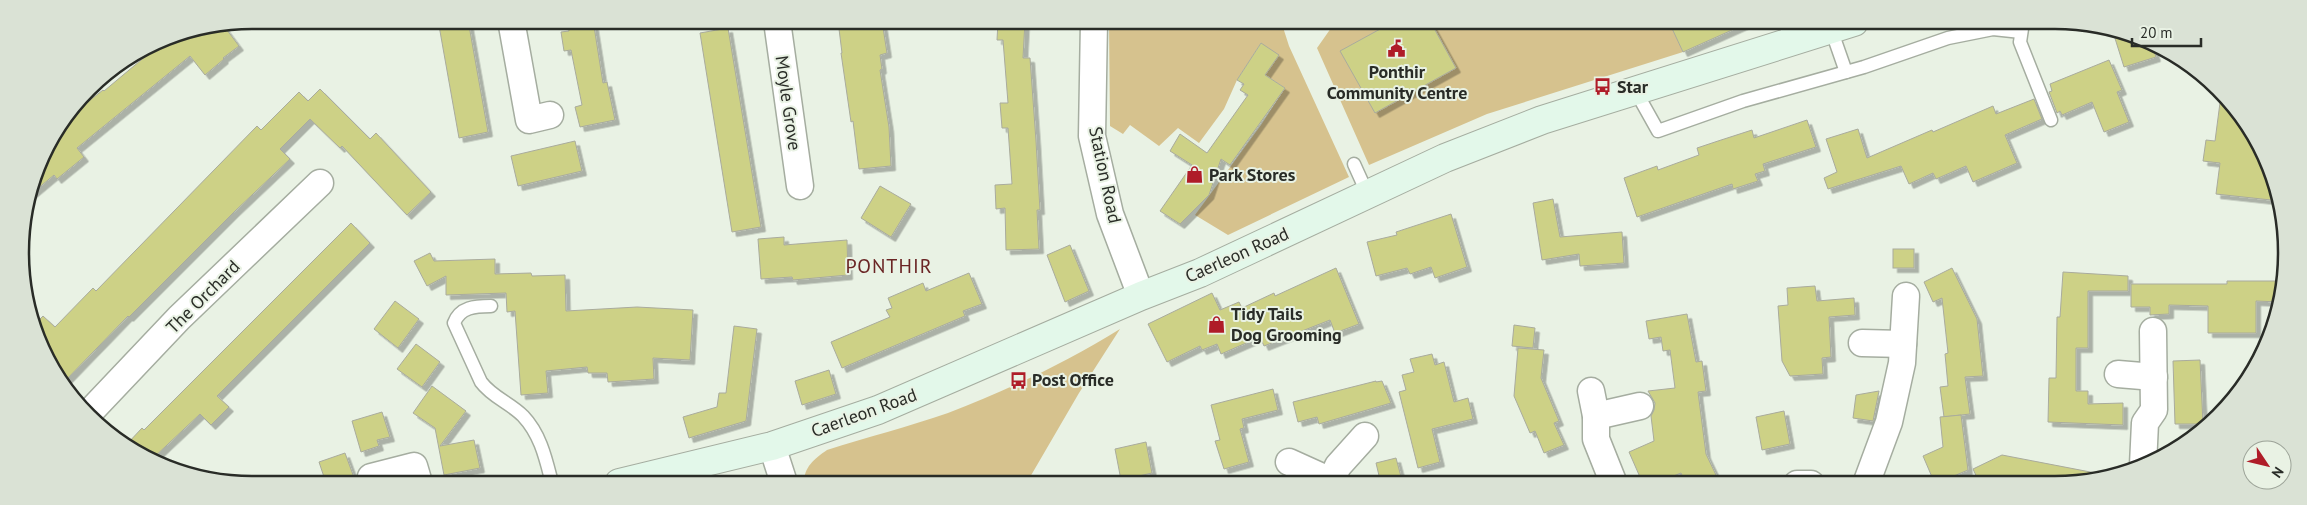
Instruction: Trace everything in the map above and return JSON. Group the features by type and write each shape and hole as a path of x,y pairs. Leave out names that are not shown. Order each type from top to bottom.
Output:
{"main road":[{"name":"Caerleon Road","path":"648,476 772,446 878,410 1223,262 1454,154 1542,120 1635,90 1788,32 1815,29"}],"street":[{"path":"513,29 529,120 550,115"},
{"name":"Moyle Grove","path":"778,29 800,186"},
{"name":"Station Road","path":"1094,29 1092,136 1110,214 1141,296"},
{"name":"The Orchard","path":"92,409 179,318 320,183"},
{"path":"1869,476 1889,422 1902,363 1906,296"},
{"path":"2143,457 2145,424 2154,410 2153,331"},
{"path":"1862,343 1903,344"},
{"path":"2118,374 2154,377"},
{"path":"1611,476 1596,439 1594,403 1640,406"},
{"path":"1334,476 1338,466 1365,436"},
{"path":"772,446 781,476"},
{"path":"1289,462 1319,476"},
{"path":"375,476 414,466 417,476"}],"lane":[{"path":"1842,29 1846,72"},
{"path":"1635,90 1658,131 1743,101 1913,52 1948,38 1993,29"},
{"path":"2022,29 2020,42 2051,120"},
{"path":"1354,164 1368,195"},
{"path":"490,306 473,306 456,316 454,323 487,391 523,416 535,432 544,453 550,476"}],"shaded area":[{"path":"1109,29 1284,29 1289,46 1349,177 1228,235 1195,215 1261,125 1285,88 1265,75 1261,43 1237,80 1224,109 1199,143 1178,128 1159,146 1130,125 1123,134 1110,126"},
{"path":"1330,29 1674,29 1683,52 1487,114 1369,165 1317,48"},
{"path":"1120,329 1079,393 1031,476 804,476 811,464 827,450 948,413 1014,385"}],"building":[{"path":"440,29 470,29 488,132 459,138"},
{"path":"569,29 594,29 603,83 607,82 615,120 580,127 575,107 582,105 571,50 564,51 561,32 569,31"},
{"path":"728,29 761,227 732,232 700,33"},
{"path":"839,29 883,29 887,53 880,55 882,69 880,70 889,127 891,166 859,169"},
{"path":"998,29 1025,29 1023,58 1030,58 1036,141 1040,210 1037,210 1039,249 1006,250 1005,208 996,209 995,185 1012,184 1008,128 1002,128 1000,103 1008,103 1003,40 997,40"},
{"path":"1380,29 1434,29 1456,68 1375,113 1340,51"},
{"path":"1672,29 1734,29 1683,52"},
{"path":"227,30 239,46 205,75 190,56 77,148 84,157 57,179 54,175 39,188 46,167 66,128 85,104 104,91 144,57 167,46 195,36"},
{"path":"2115,37 2155,53 2156,57 2124,67"},
{"path":"1261,43 1279,55 1265,75 1285,88 1230,165 1221,159 1209,195 1180,224 1160,211 1192,165 1170,151 1180,134 1207,153 1248,95 1240,90 1244,84 1237,80"},
{"path":"2109,60 2122,90 2117,92 2129,122 2104,132 2092,102 2062,115 2060,111 2057,113 2049,92 2052,91 2050,84"},
{"path":"320,89 370,139 376,133 431,192 407,215 342,146 340,148 310,119 280,149 290,159 128,316 67,379 52,351 39,320 43,316 55,327 93,288 96,291 257,126 261,130 299,92 308,101"},
{"path":"2034,99 2042,119 2005,135 2017,163 1973,182 1966,166 1936,179 1933,173 1909,184 1901,166 1828,189 1824,178 1837,172 1826,139 1858,129 1867,158 1993,106 1996,114"},
{"path":"2220,102 2241,128 2255,154 2272,200 2216,194 2220,163 2203,161 2206,140 2215,141"},
{"path":"1807,120 1816,147 1763,164 1765,171 1755,174 1758,181 1733,189 1732,184 1637,217 1624,178 1657,166 1658,170 1699,155 1697,148 1752,130 1754,138"},
{"path":"575,141 582,171 518,186 511,156"},
{"path":"880,186 911,204 891,237 861,218"},
{"path":"1553,199 1560,237 1622,232 1624,263 1580,266 1579,254 1542,260 1533,203"},
{"path":"1451,214 1467,267 1435,278 1431,267 1410,274 1407,268 1376,276 1367,242 1397,235 1396,232"},
{"path":"351,223 370,243 217,396 229,407 211,425 200,414 157,454 130,440 142,428 144,430"},
{"path":"784,237 784,245 847,240 848,275 793,280 792,277 761,279 758,239"},
{"path":"1070,245 1089,291 1065,302 1047,255"},
{"path":"1893,249 1914,249 1914,268 1893,268"},
{"path":"430,253 434,261 495,259 495,274 531,273 532,276 565,275 566,311 637,307 693,310 690,360 653,358 654,379 608,382 607,373 588,373 587,367 546,371 548,393 521,395 515,311 507,312 506,293 446,295 446,276 427,286 414,261"},
{"path":"1336,268 1359,324 1335,333 1330,320 1264,346 1260,337 1221,354 1217,344 1202,350 1200,346 1167,362 1148,324 1212,293 1220,310 1239,302 1242,308 1274,293 1275,296"},
{"path":"1952,268 1977,319 1983,376 1965,377 1970,414 1944,417 1940,387 1948,386 1945,354 1948,353 1942,298 1933,302 1924,282"},
{"path":"2063,272 2128,276 2128,291 2088,291 2088,348 2076,348 2076,391 2088,391 2088,404 2123,403 2123,425 2048,422 2049,378 2056,378 2057,317 2060,317"},
{"path":"969,273 982,304 963,311 965,316 842,368 831,342 890,317 886,310 892,308 888,298 923,283 926,291"},
{"path":"2227,281 2276,281 2273,302 2256,301 2256,333 2208,333 2208,306 2169,305 2169,314 2150,315 2150,307 2131,307 2131,284 2227,284"},
{"path":"1815,286 1817,301 1854,298 1855,315 1829,317 1831,357 1822,358 1823,374 1790,376 1782,361 1778,306 1788,305 1787,288"},
{"path":"395,301 419,319 398,348 374,329"},
{"path":"1687,314 1696,362 1702,361 1706,391 1698,392 1706,454 1716,475 1714,476 1682,476 1681,473 1673,476 1640,476 1629,452 1654,441 1651,416 1655,403 1648,391 1675,388 1670,350 1663,351 1661,337 1649,339 1646,321"},
{"path":"1514,325 1535,328 1533,348 1512,346"},
{"path":"734,326 757,329 746,421 689,438 683,417 717,407 719,393 726,393"},
{"path":"416,344 440,362 422,387 397,369"},
{"path":"1518,348 1544,350 1541,378 1559,421 1554,423 1564,445 1544,453 1535,431 1530,433 1514,396"},
{"path":"1432,354 1435,365 1444,362 1454,402 1468,398 1473,419 1432,429 1440,462 1418,468 1399,392 1406,390 1402,375 1414,372 1410,359"},
{"path":"2200,360 2203,420 2198,424 2175,424 2173,361"},
{"path":"829,370 836,394 802,405 795,381"},
{"path":"1382,381 1391,403 1319,424 1317,417 1298,422 1293,402"},
{"path":"432,386 466,411 440,446 474,440 480,468 444,475 435,428 413,413"},
{"path":"1273,389 1278,410 1242,419 1244,428 1240,429 1249,462 1224,469 1215,441 1220,440 1211,405"},
{"path":"1879,391 1873,421 1853,418 1856,395"},
{"path":"1784,411 1790,444 1762,450 1756,417"},
{"path":"382,412 390,437 377,440 379,446 361,452 352,421"},
{"path":"1961,415 1968,470 1954,476 1932,476 1923,456 1943,447 1940,417"},
{"path":"1146,442 1152,473 1139,476 1120,476 1115,449"},
{"path":"345,453 353,476 324,476 319,462"},
{"path":"2002,455 2094,473 2069,476 1976,476 1973,469"},
{"path":"1396,458 1401,476 1379,476 1376,463"}],"place":[{"name":"Ponthir Community Centre","path":"1397,49"},
{"name":"Star","path":"1603,87"},
{"name":"Park Stores","path":"1195,175"},
{"name":"Tidy Tails Dog Grooming","path":"1217,324"},
{"name":"Post Office","path":"1018,380"}],"district":[{"name":"PONTHIR","path":"889,266"}]}
